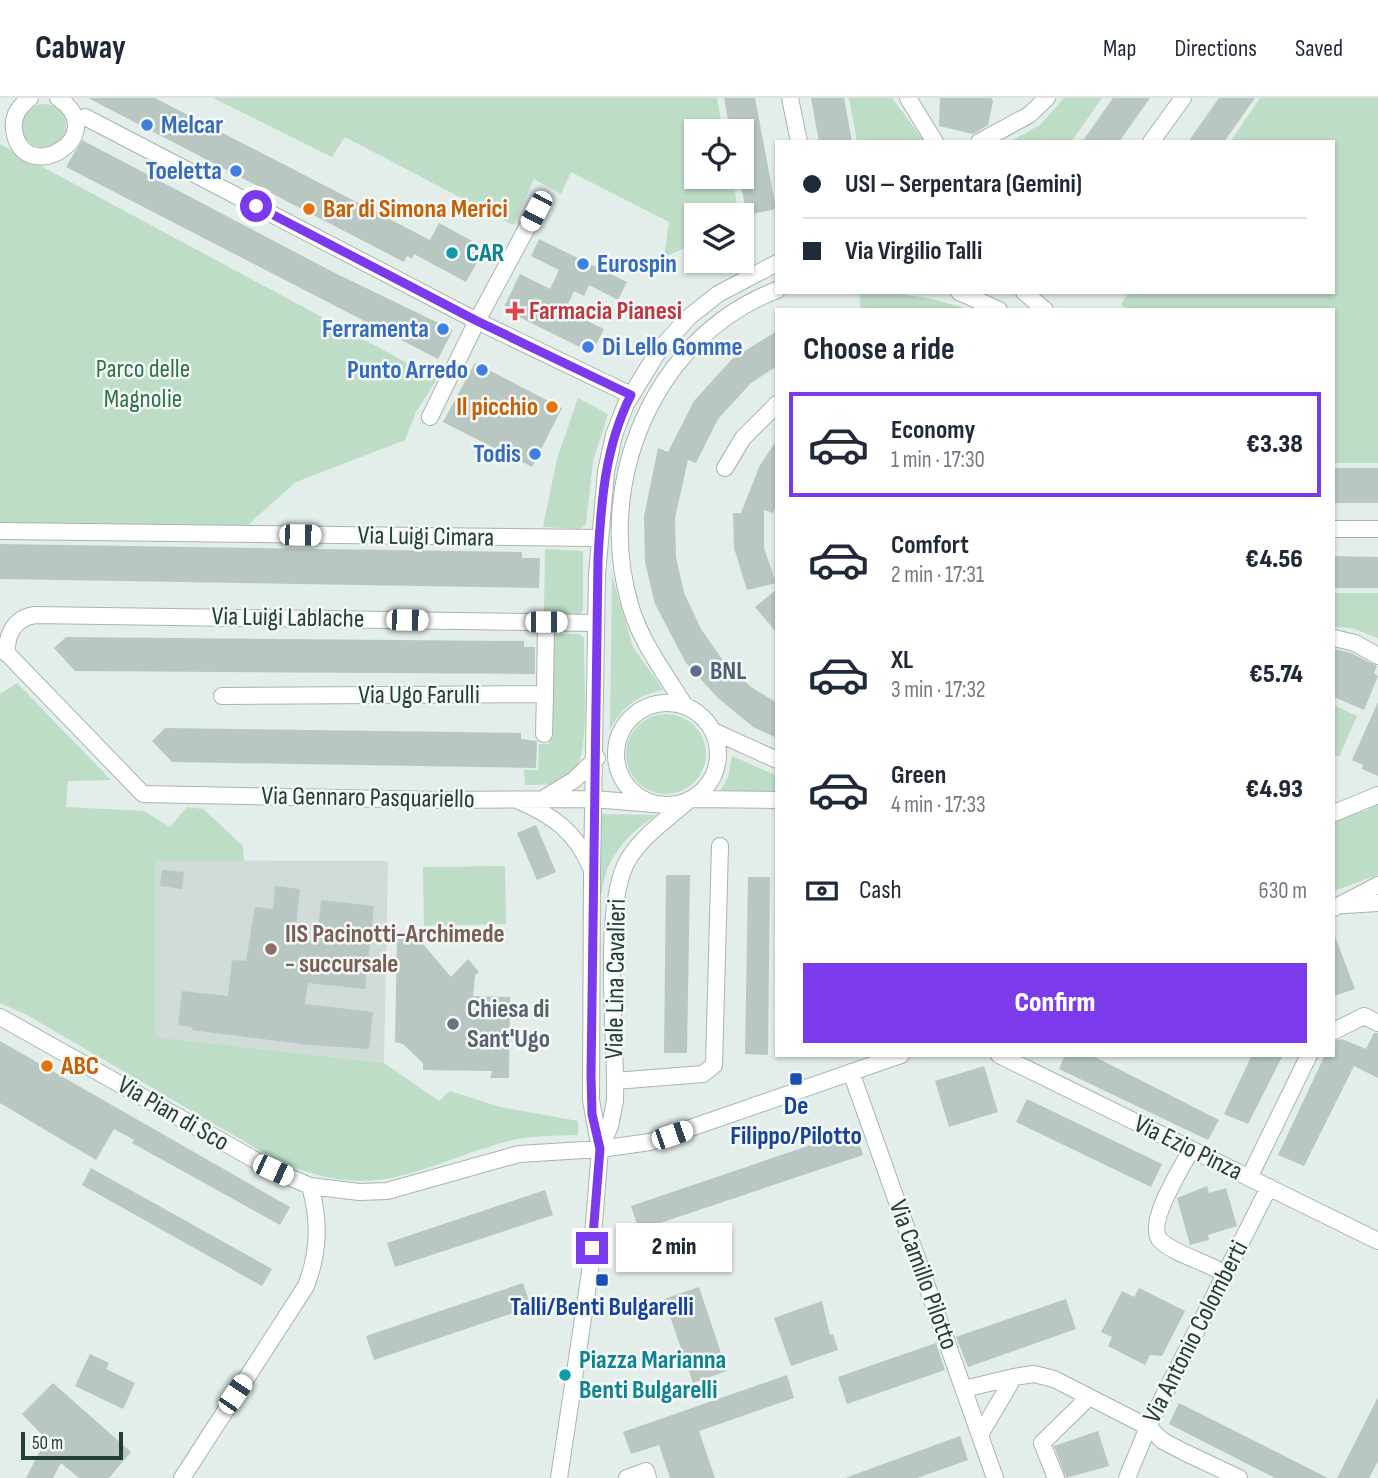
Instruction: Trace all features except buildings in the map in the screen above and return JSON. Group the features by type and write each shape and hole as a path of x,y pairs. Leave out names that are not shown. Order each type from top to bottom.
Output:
{"street":[{"path":"30,98 22,104 13,123 18,143 34,155 55,155 71,142 80,120"},
{"path":"790,98 799,140"},
{"path":"908,98 934,140"},
{"path":"983,140 1029,115 1047,98"},
{"path":"1152,140 1183,98"},
{"path":"63,102 80,120 477,321 631,395"},
{"path":"430,417 477,321 536,211"},
{"name":"Viale Lina Cavalieri","path":"600,1149 591,1100 593,761 599,538 611,448 631,395 659,350 689,317 718,294 775,264"},
{"path":"685,706 638,627 626,588 620,544 623,499 636,441 648,408 671,368 711,327 752,301 775,291"},
{"path":"963,294 994,308"},
{"path":"659,350 671,368"},
{"path":"725,468 752,428 775,406"},
{"path":"1335,529 1378,529"},
{"name":"Via Luigi Cimara","path":"0,531 599,538"},
{"name":"Via Luigi Lablache","path":"4,650 14,626 25,617 35,615 596,623"},
{"path":"544,734 546,622"},
{"path":"1335,638 1355,643 1378,656"},
{"name":"Via Gennaro Pasquariello","path":"4,650 143,793 436,800 593,799 666,805"},
{"name":"Via Ugo Farulli","path":"222,696 545,694"},
{"path":"541,799 566,786 619,737 629,719 646,707 665,703 685,706 701,716 713,731 718,750 715,769 706,787 690,799"},
{"path":"713,731 775,759"},
{"path":"619,737 617,765 625,783 639,796 666,805 690,799 775,800"},
{"path":"1335,813 1352,808 1378,795"},
{"name":"Viale Lina Cavalieri","path":"600,1149 613,1116 616,890 636,848 690,799"},
{"path":"517,800 543,813 569,831 580,845 592,871"},
{"path":"615,1081 703,1074 714,1065 720,846"},
{"path":"1336,907 1378,885"},
{"path":"1336,907 1378,903"},
{"path":"1335,1030 1364,1016 1378,1023"},
{"name":"Via Pian di Sco","path":"0,1017 237,1151 310,1186 359,1192 387,1191 506,1156 600,1149 658,1139 895,1057"},
{"name":"Via Ezio Pinza","path":"1003,1057 1378,1241"},
{"path":"1250,1178 1308,1057"},
{"name":"Via Camillo Pilotto","path":"851,1072 995,1478"},
{"path":"559,1478 590,1272 600,1149"},
{"path":"1191,1150 1158,1216 1155,1230 1165,1243 1216,1269"},
{"path":"182,1478 306,1286 315,1259 318,1236 310,1186"},
{"name":"Via Antonio Colomberti","path":"1127,1478 1148,1427 1269,1187"},
{"path":"964,1389 1029,1374 1044,1376 1148,1427 1164,1441 1239,1478"},
{"path":"981,1433 1014,1377"},
{"path":"1056,1478 1042,1443 1089,1397"},
{"path":"626,1478 646,1471 648,1478"}],"shaded area":[{"name":"IIS Pacinotti-Archimede - succursale","path":"155,860 388,861 384,1063 155,1037"}],"green space":[{"path":"213,98 717,98 721,119 684,119 684,189 734,189 737,203 684,203 684,248 664,257 669,222 571,172 561,194 534,179 513,225 345,137 332,157"},
{"path":"849,98 892,98 924,140 857,140"},
{"path":"1064,98 1102,98 1072,140 1013,140 1040,125"},
{"path":"1260,98 1378,98 1378,463 1335,463 1335,308 1125,308 1121,304 1128,294 1335,294 1335,140 1231,140"},
{"path":"44,104 53,105 60,110 65,117 65,135 60,142 53,147 44,148 35,147 28,142 23,135 22,126 23,117 28,110 35,105"},
{"name":"Parco delle Magnolie","path":"0,144 437,379 416,412 405,440 296,482 244,528 0,526"},
{"path":"859,294 915,296 963,308 861,308"},
{"path":"578,398 608,414 593,461 586,524 580,529 543,527 557,459"},
{"path":"545,549 583,551 583,610 580,615 544,615"},
{"path":"612,576 633,647 663,690 632,703 610,729"},
{"path":"1335,593 1378,593 1378,638 1352,628 1335,627"},
{"path":"552,634 579,634 584,638 585,710 582,750 578,764 567,778 550,784 525,785 524,770 538,770 539,744 549,744"},
{"path":"17,683 111,780 68,781 66,807 144,811 170,827 187,807 203,809 243,846 244,861 155,861 155,1037 384,1063 439,1101 450,1091 500,1107 578,1121 578,1135 517,1139 420,1170 370,1181 343,1180 312,1173 276,1160 27,1015 0,1003 0,694"},
{"path":"1335,705 1357,716 1339,757 1335,755"},
{"path":"666,714 681,717 694,726 703,739 706,754 703,769 694,782 681,791 666,794 651,791 638,782 629,769 626,754 629,739 638,726 651,717"},
{"path":"732,756 775,775 775,791 720,791 728,777"},
{"path":"1378,802 1378,875 1335,891 1335,819 1366,811"},
{"path":"599,814 657,815 628,838 620,848 608,869 602,893 598,894"},
{"path":"505,866 506,924 424,926 423,867"}],"place":[{"name":"Melcar","path":"147,125"},
{"name":"Toeletta","path":"236,171"},
{"name":"Bar di Simona Merici","path":"309,209"},
{"name":"CAR","path":"452,253"},
{"name":"Eurospin","path":"583,264"},
{"name":"Farmacia Pianesi","path":"515,311"},
{"name":"Ferramenta","path":"443,329"},
{"name":"Di Lello Gomme","path":"588,347"},
{"name":"Punto Arredo","path":"482,370"},
{"name":"Il picchio","path":"552,407"},
{"name":"Todis","path":"535,454"},
{"name":"BNL","path":"696,671"},
{"name":"IIS Pacinotti-Archimede - succursale","path":"271,949"},
{"name":"Chiesa di Sant'Ugo","path":"453,1024"},
{"name":"ABC","path":"47,1066"},
{"name":"De Filippo/Pilotto","path":"796,1079"},
{"name":"Talli/Benti Bulgarelli","path":"602,1280"},
{"name":"Piazza Marianna Benti Bulgarelli","path":"565,1375"}],"route":[{"path":"256,206 477,321 631,395 611,448 604,484 598,559 593,761 591,1100 600,1149 592,1248"}]}
